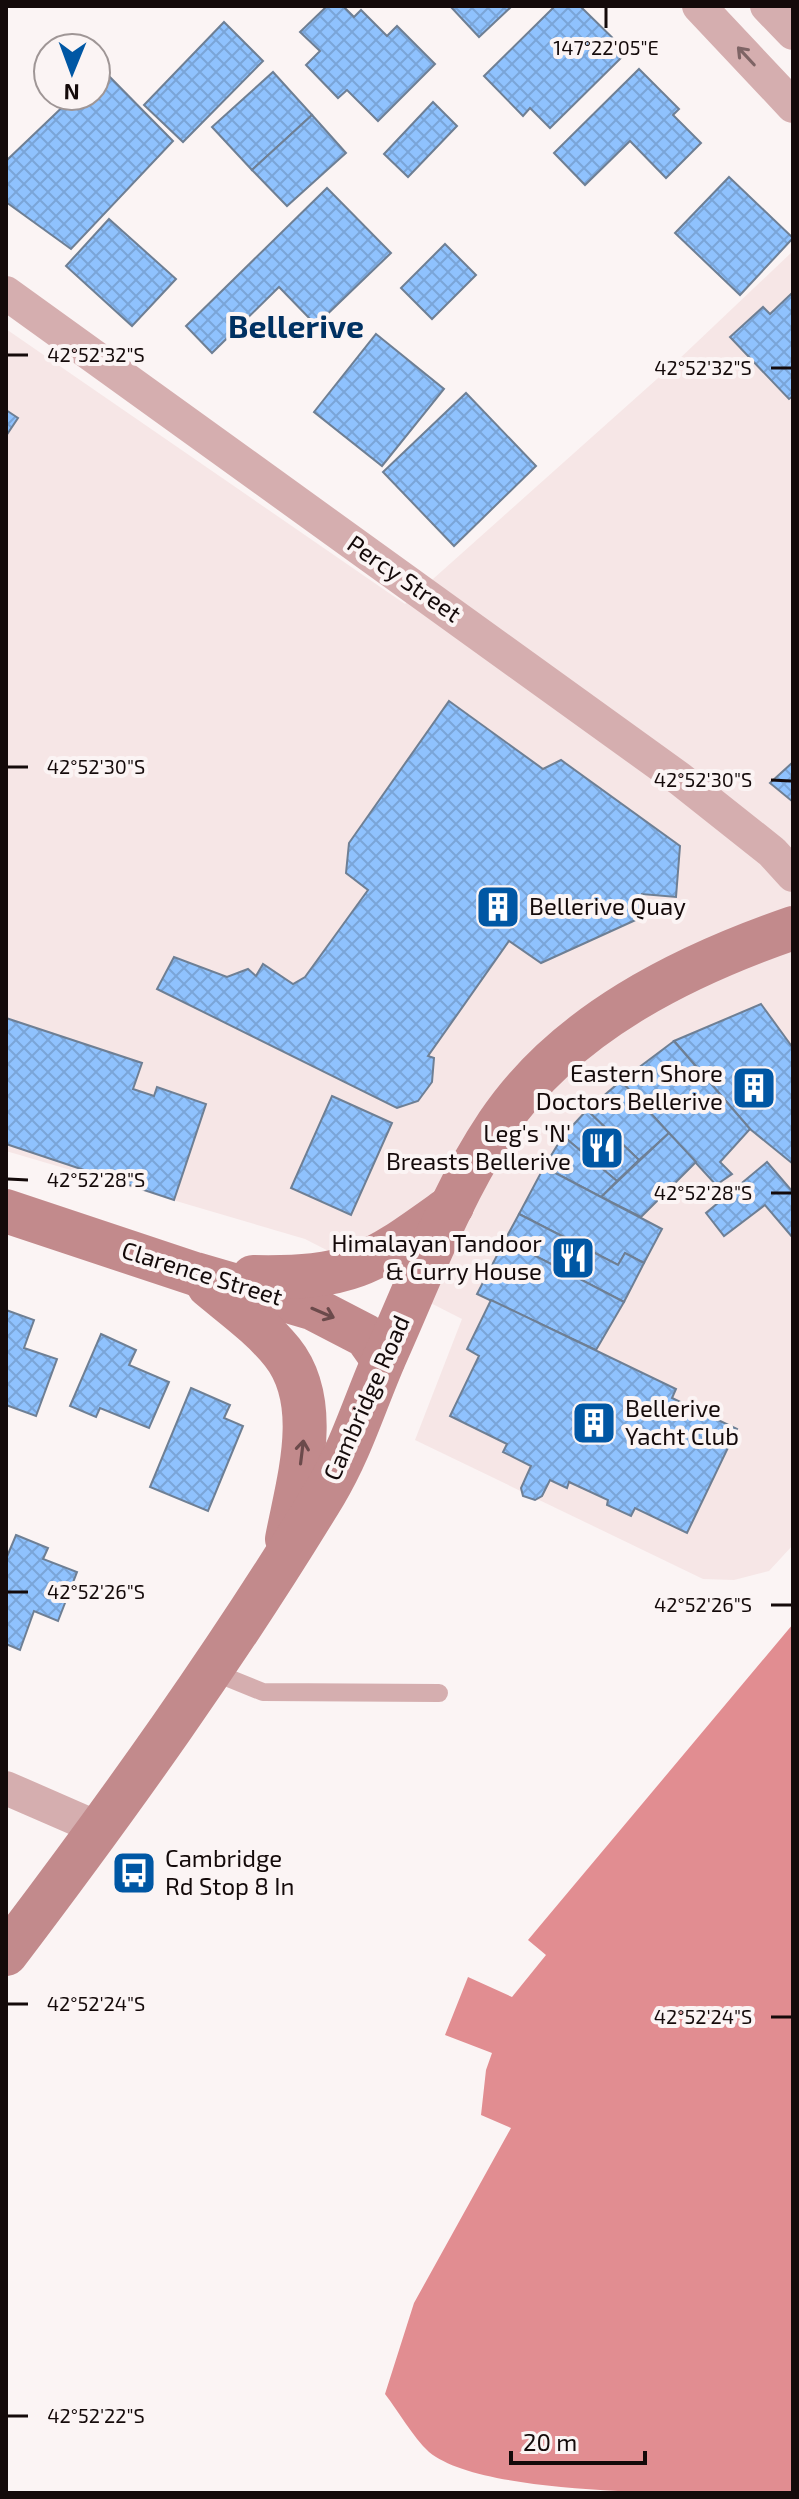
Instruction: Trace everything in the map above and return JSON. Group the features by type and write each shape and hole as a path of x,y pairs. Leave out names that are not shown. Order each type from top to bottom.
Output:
{"main road":[{"name":"Cambridge Road","path":"6,1954 100,1829 211,1671 284,1557 352,1442 383,1360 452,1206 499,1123 537,1076 593,1029 642,995 694,967 793,928"},
{"path":"195,1274 298,1277 349,1271 379,1257 452,1206"},
{"name":"Clarence Street","path":"6,1211 195,1274 312,1308 366,1336 383,1360"},
{"path":"195,1274 281,1351 299,1386 303,1445 284,1557"}],"street":[{"path":"699,6 793,106"},
{"path":"767,6 793,33"},
{"name":"Percy Street","path":"6,293 680,779 772,852 793,875"},
{"path":"6,1788 100,1829"}],"lane":[{"path":"211,1671 263,1692 439,1693"}],"shaded area":[{"path":"793,251 793,1545 769,1571 734,1580 703,1579 415,1440 462,1319 305,1239 6,1151 6,329 405,604 676,362"},
{"path":"793,1624 793,2493 658,2492 548,2486 458,2467 429,2452 385,2394 414,2303 511,2128 481,2115 486,2070 492,2053 445,2035 468,1977 512,1997 546,1955 528,1940"}],"building":[{"path":"327,6 343,6 354,17 361,10 387,36 397,26 435,64 378,121 347,90 338,98 306,65 320,51 300,32"},
{"path":"450,6 512,6 479,37"},
{"path":"555,6 580,6 627,52 550,128 530,108 523,116 484,76"},
{"path":"224,22 263,61 183,142 144,105"},
{"path":"639,69 679,109 673,115 701,143 666,178 630,141 585,185 554,153"},
{"path":"273,72 312,115 252,170 212,127"},
{"path":"112,79 173,141 71,249 6,202 6,161 57,112 112,112"},
{"path":"433,102 457,126 408,177 384,154"},
{"path":"312,115 346,153 287,206 252,170"},
{"path":"729,177 793,238 740,295 675,233"},
{"path":"327,188 391,253 316,325 279,287 212,353 186,326"},
{"path":"109,219 176,279 132,326 66,266"},
{"path":"445,244 476,275 432,319 401,288"},
{"path":"793,292 793,396 789,399 730,337 763,307 770,314"},
{"path":"376,334 444,389 382,466 314,412"},
{"path":"466,393 536,466 454,546 383,472"},
{"path":"6,410 18,418 6,436"},
{"name":"Bellerive Quay","path":"449,701 543,769 561,760 680,846 676,897 642,894 640,918 541,963 509,941 428,1056 434,1058 432,1082 418,1101 397,1108 157,989 174,957 227,977 248,969 256,976 263,964 293,984 305,977 368,890 346,873 349,843"},
{"path":"793,762 793,802 770,783"},
{"name":"Eastern Shore Doctors Bellerive","path":"761,1004 793,1048 793,1164 750,1129 674,1041"},
{"path":"6,1018 142,1063 133,1089 154,1096 157,1087 206,1104 174,1200 6,1144"},
{"path":"674,1041 750,1129 720,1162 732,1174 716,1185 621,1081"},
{"path":"621,1081 669,1133 639,1160 587,1110"},
{"path":"332,1096 392,1123 351,1215 291,1188"},
{"name":"Leg's 'N' Breasts Bellerive","path":"587,1110 639,1160 617,1181 563,1136"},
{"path":"669,1133 696,1162 641,1217 601,1197"},
{"path":"563,1136 617,1181 601,1197 544,1167"},
{"path":"767,1162 793,1192 793,1238 765,1205 724,1236 706,1213"},
{"path":"544,1167 662,1229 644,1263 625,1253 618,1265 519,1214"},
{"name":"Himalayan Tandoor & Curry House","path":"519,1214 618,1265 625,1253 644,1263 624,1302 505,1240"},
{"path":"505,1240 624,1302 596,1350 477,1294"},
{"name":"Bellerive Yacht Club","path":"491,1300 676,1389 672,1398 737,1429 687,1533 635,1508 631,1516 607,1505 608,1500 569,1482 567,1488 550,1480 542,1496 535,1500 523,1496 521,1488 531,1466 503,1452 507,1444 450,1416 479,1356 467,1349"},
{"path":"6,1310 34,1320 24,1348 57,1359 36,1416 6,1405"},
{"path":"101,1334 136,1350 129,1365 169,1382 149,1428 100,1408 96,1417 70,1406"},
{"path":"191,1388 230,1405 224,1418 243,1426 208,1511 150,1487"},
{"path":"16,1535 48,1548 43,1559 77,1572 58,1621 34,1611 20,1650 6,1644 6,1559"}],"place":[{"name":"Bellerive Quay","path":"498,907"},
{"name":"Eastern Shore Doctors Bellerive","path":"754,1088"},
{"name":"Leg's 'N' Breasts Bellerive","path":"602,1148"},
{"name":"Himalayan Tandoor & Curry House","path":"573,1258"},
{"name":"Bellerive Yacht Club","path":"594,1423"},
{"name":"Cambridge Rd Stop 8 In","path":"134,1873"}],"district":[{"name":"Bellerive","path":"296,327"}]}
